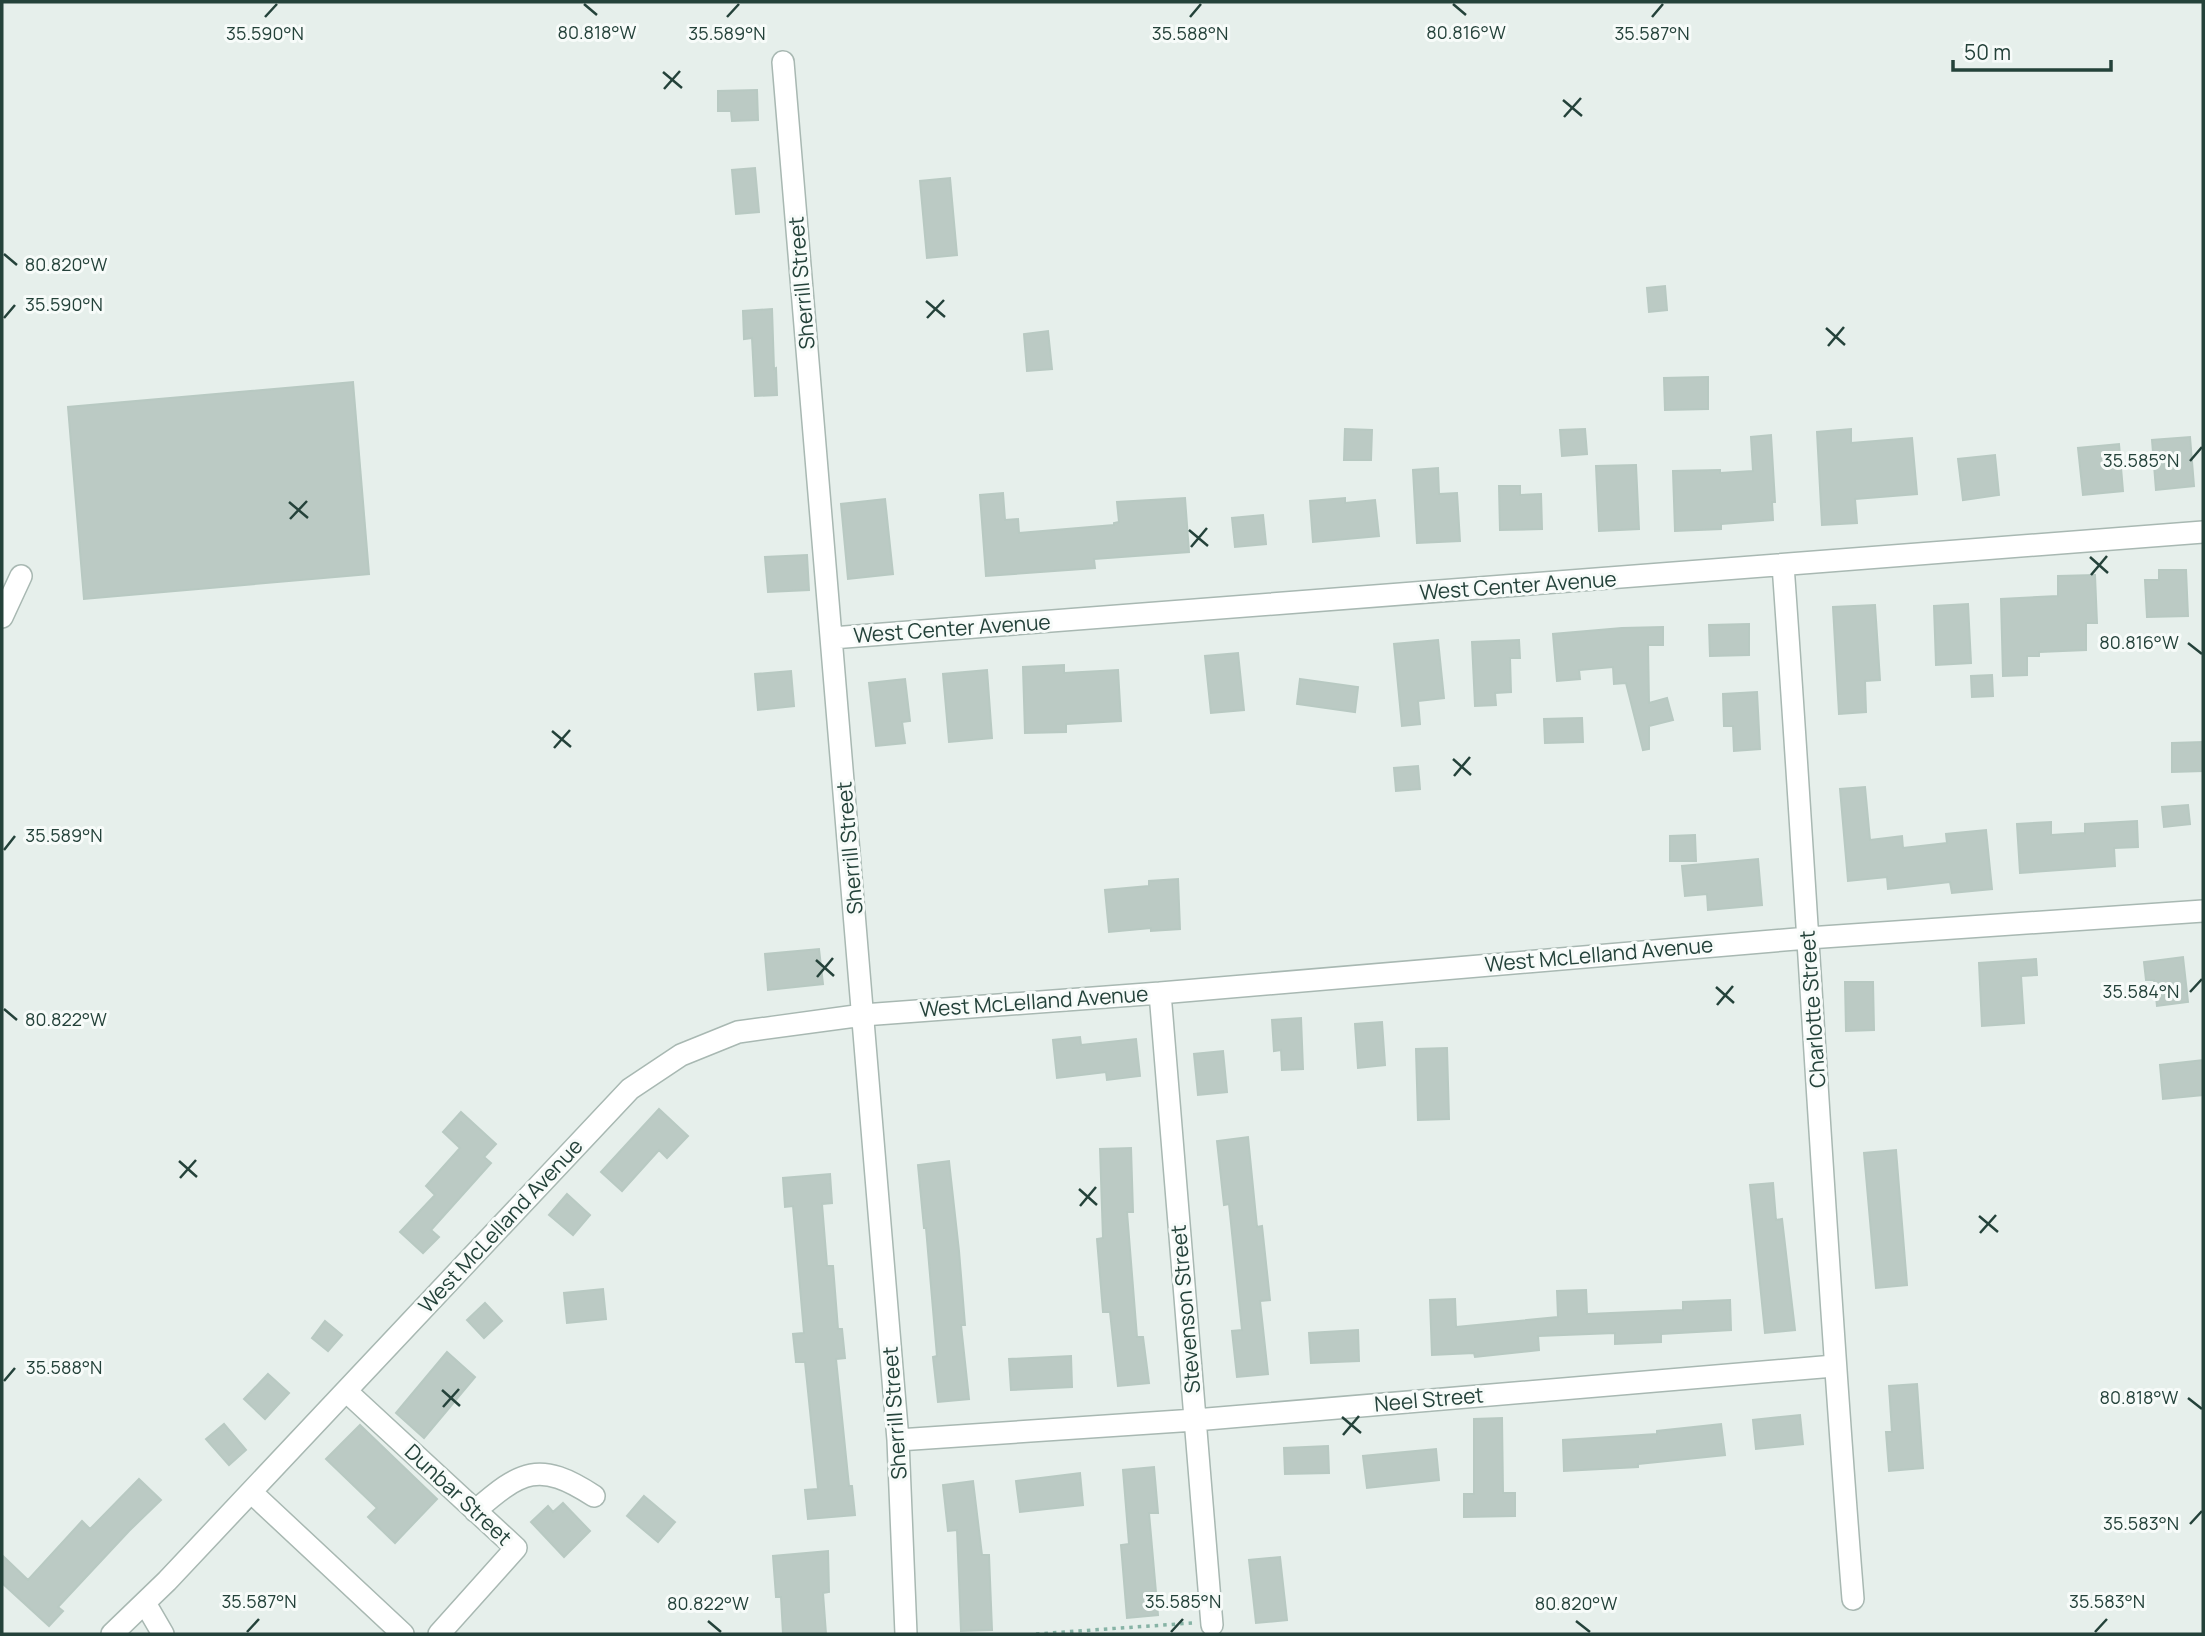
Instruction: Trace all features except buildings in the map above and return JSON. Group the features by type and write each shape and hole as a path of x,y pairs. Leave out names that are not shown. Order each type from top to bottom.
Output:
{"street":[{"name":"Sherrill Street","path":"783,62 898,1440 906,1634"},
{"name":"West Center Avenue","path":"832,638 2203,532"},
{"name":"Charlotte Street","path":"1783,565 1826,1206 1834,1366 1853,1599"},
{"path":"2,617 21,576"},
{"name":"West McLelland Avenue","path":"112,1634 251,1492 630,1089 681,1055 738,1032 863,1015 1160,993 1808,938 2203,911"},
{"name":"Stevenson Street","path":"1160,993 1212,1623"},
{"name":"Neel Street","path":"898,1440 1195,1420 1834,1366"},
{"name":"Dunbar Street","path":"346,1391 516,1548 439,1634"},
{"path":"475,1511 502,1487 517,1478 532,1474 563,1478 594,1496"},
{"path":"251,1492 403,1634"},
{"path":"145,1603 163,1634"}],"path":[{"path":"1036,1634 1212,1623"}]}
